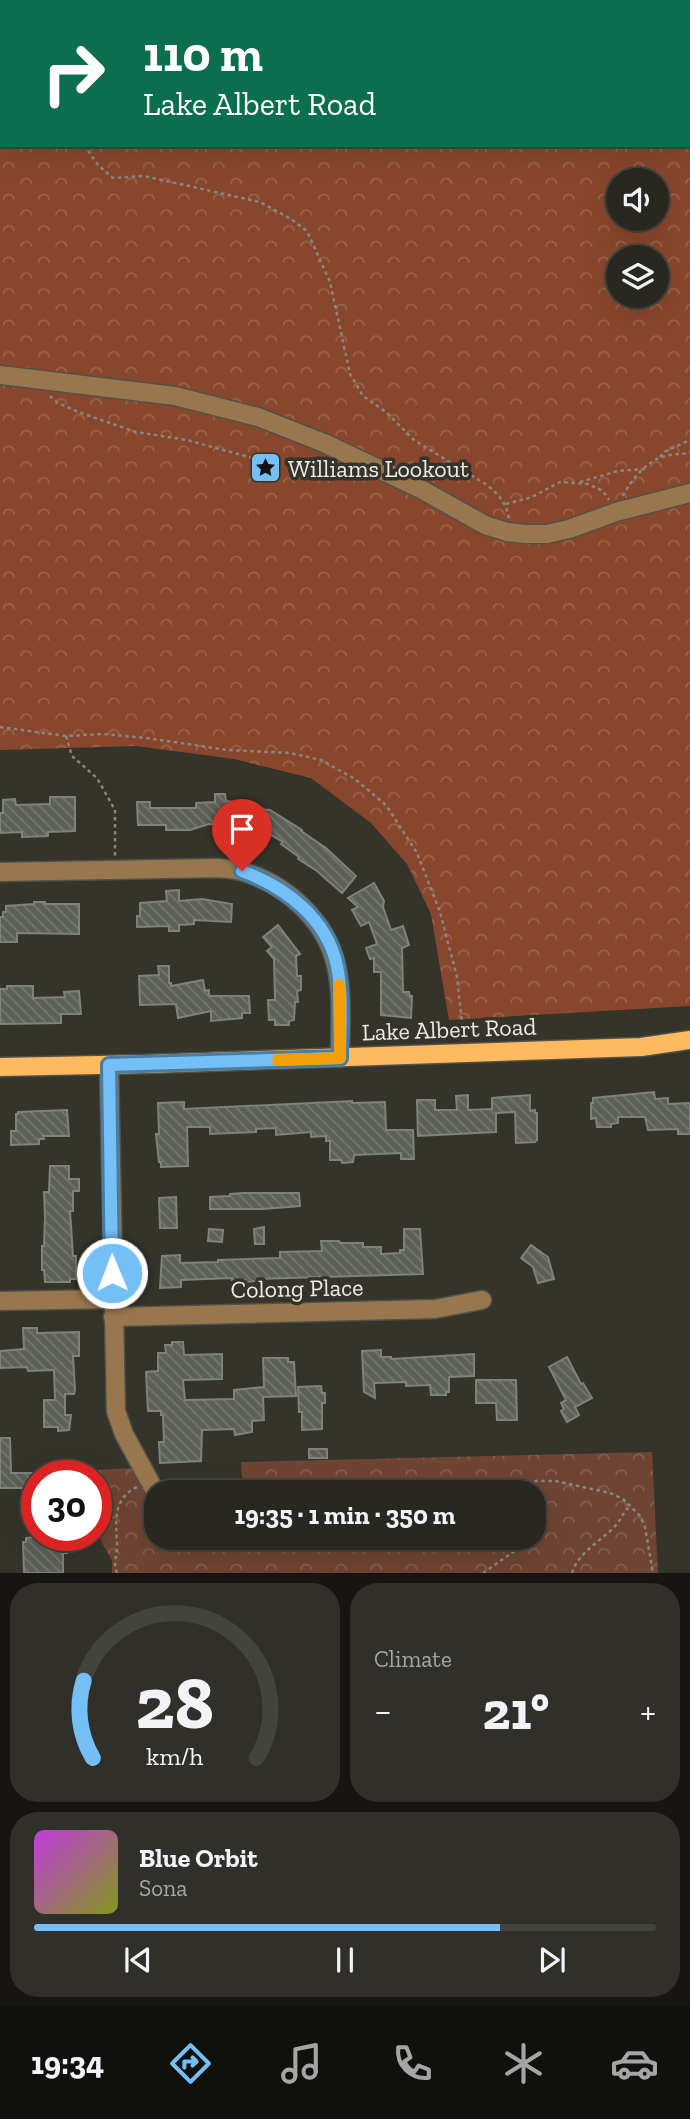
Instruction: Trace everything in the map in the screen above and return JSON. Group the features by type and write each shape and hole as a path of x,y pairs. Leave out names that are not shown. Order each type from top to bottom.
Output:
{"main road":[{"name":"Lake Albert Road","path":"0,1067 641,1047 690,1040"}],"street":[{"path":"0,375 175,396 258,417 324,443 419,488 485,524 511,532 547,534 616,512 690,493"},
{"path":"0,873 218,869 242,871 264,879 302,906 329,945 336,964 340,989 340,1058"},
{"path":"109,1065 113,1308 118,1419 149,1480"},
{"name":"Colong Place","path":"0,1301 113,1308 435,1309 482,1300"}],"path":[{"path":"85,147 98,165 113,178 144,176 260,202 307,231 330,282 350,374 363,396 386,412 414,440 487,485 503,499 511,532"},
{"path":"33,379 58,403 81,413 136,432 187,440 256,459"},
{"path":"616,512 626,490 645,469 664,452 690,440"},
{"path":"658,459 690,453"},
{"path":"579,483 618,471 645,469"},
{"path":"506,504 532,497 560,482 579,483 603,491 616,512"},
{"path":"0,727 66,736 103,734 228,750 290,753 321,760 355,779 387,805 417,853 440,912 457,976 465,1053"},
{"path":"66,736 72,756 97,778 114,810 115,870"},
{"path":"546,1481 610,1493 624,1499 645,1527 653,1573"},
{"path":"117,1573 115,1513 125,1495 144,1490"},
{"path":"572,1573 576,1563 616,1524 630,1506"},
{"path":"483,1573 516,1550"}],"green space":[{"path":"0,147 690,147 690,1006 449,1020 431,914 407,864 371,823 311,778 234,759 136,746 0,750"},
{"path":"652,1452 658,1573 112,1573 112,1560 107,1551 112,1551 112,1469 136,1468 144,1484 144,1550 546,1550 546,1480 242,1480 241,1462"}],"building":[{"path":"215,794 225,794 226,801 246,803 245,808 270,810 326,848 356,876 342,893 317,871 298,859 299,857 281,844 283,842 266,832 270,827 222,823 190,830 166,830 166,825 138,825 137,802 150,802 150,808 196,808 196,803 215,802"},
{"path":"50,797 75,797 75,831 22,837 22,832 0,833 3,800 15,799 16,805 50,804"},
{"path":"374,883 384,901 383,907 391,930 403,926 409,945 402,948 403,992 409,992 412,996 411,1018 381,1015 381,972 374,972 374,958 370,959 366,948 377,944 369,922 361,926 352,910 358,907 348,898"},
{"path":"179,890 179,901 202,899 232,904 231,922 194,920 194,924 179,925 179,931 169,931 169,926 137,927 140,903 167,901 166,891"},
{"path":"34,902 79,904 79,934 17,933 17,942 0,942 0,917 6,912 6,906"},
{"path":"278,925 300,954 296,956 301,990 297,991 298,1002 295,1002 294,1020 289,1021 289,1025 275,1025 275,1020 269,1020 268,1000 275,1000 274,959 267,951 272,947 263,937"},
{"path":"158,966 169,966 171,986 203,980 205,991 209,990 209,996 249,996 250,1013 242,1013 242,1018 211,1021 211,1011 178,1018 176,1004 140,1005 139,976 159,975"},
{"path":"7,986 33,986 33,998 65,997 64,992 79,991 81,1014 61,1014 61,1023 0,1024 0,989 7,989"},
{"path":"654,1092 655,1099 668,1098 668,1104 690,1103 690,1134 678,1134 678,1129 648,1130 645,1117 618,1117 618,1123 611,1124 611,1127 597,1127 596,1118 591,1119 593,1098"},
{"path":"468,1095 468,1110 492,1109 492,1098 530,1095 530,1111 535,1110 537,1113 537,1140 516,1143 515,1112 496,1113 496,1132 418,1136 417,1100 435,1100 435,1110 457,1110 456,1096"},
{"path":"352,1101 385,1102 386,1130 413,1130 414,1159 401,1159 401,1153 354,1155 353,1162 342,1163 341,1160 330,1160 330,1141 326,1141 326,1136 311,1137 311,1132 276,1135 276,1128 256,1129 256,1132 210,1134 210,1127 187,1127 188,1166 161,1167 159,1162 156,1134 159,1134 158,1103 184,1102 184,1109"},
{"path":"67,1110 69,1136 43,1136 44,1139 39,1139 39,1144 11,1145 11,1131 16,1131 18,1112"},
{"path":"50,1166 69,1166 69,1179 79,1179 79,1191 73,1191 73,1211 70,1211 76,1279 70,1279 70,1282 45,1282 42,1270 44,1192 49,1192"},
{"path":"243,1193 299,1193 300,1206 210,1209 210,1197"},
{"path":"176,1197 177,1228 160,1228 159,1198"},
{"path":"264,1227 264,1244 255,1244 254,1229"},
{"path":"209,1229 223,1230 222,1242 208,1241"},
{"path":"404,1229 420,1229 423,1274 256,1279 246,1282 232,1278 181,1280 181,1287 160,1288 162,1256 180,1255 180,1263 280,1258 280,1252 322,1251 321,1241 363,1243 363,1247 381,1247 381,1254 400,1253 400,1250 404,1250"},
{"path":"531,1245 548,1257 554,1279 538,1283 533,1267 521,1258"},
{"path":"23,1328 37,1328 37,1333 79,1332 79,1356 73,1356 74,1394 65,1394 65,1415 71,1415 69,1430 58,1431 58,1427 44,1427 44,1400 55,1400 54,1370 0,1368 0,1351 24,1349"},
{"path":"172,1342 183,1342 184,1355 222,1354 222,1379 183,1380 185,1400 234,1399 234,1390 264,1387 263,1358 288,1358 288,1362 294,1362 296,1396 263,1397 264,1420 252,1421 252,1432 235,1435 234,1429 202,1430 201,1461 160,1463 159,1442 164,1442 163,1415 161,1411 148,1411 146,1372 158,1371 158,1353 166,1353 165,1345 172,1345"},
{"path":"381,1350 381,1357 391,1359 474,1354 474,1376 449,1377 449,1392 446,1392 446,1395 431,1395 430,1385 406,1386 406,1382 374,1383 375,1398 364,1392 362,1351"},
{"path":"567,1357 581,1384 583,1383 592,1398 575,1407 579,1415 567,1422 561,1411 564,1409 561,1403 566,1400 549,1367"},
{"path":"476,1380 516,1380 517,1420 497,1420 496,1403 476,1403"},
{"path":"321,1386 322,1393 325,1393 325,1403 322,1403 322,1429 302,1430 298,1387"},
{"path":"0,1438 10,1438 11,1473 21,1473 21,1488 0,1488"},
{"path":"309,1449 327,1449 327,1458 309,1458"},
{"path":"23,1551 67,1551 63,1553 63,1573 24,1573"}],"slow traffic":[{"path":"278,1060 340,1058 339,985"}],"place":[{"name":"Williams Lookout","path":"265,468"}],"route":[{"path":"112,1273 109,1065 340,1058 340,989 336,964 329,945 302,906 264,879 242,871"}]}
